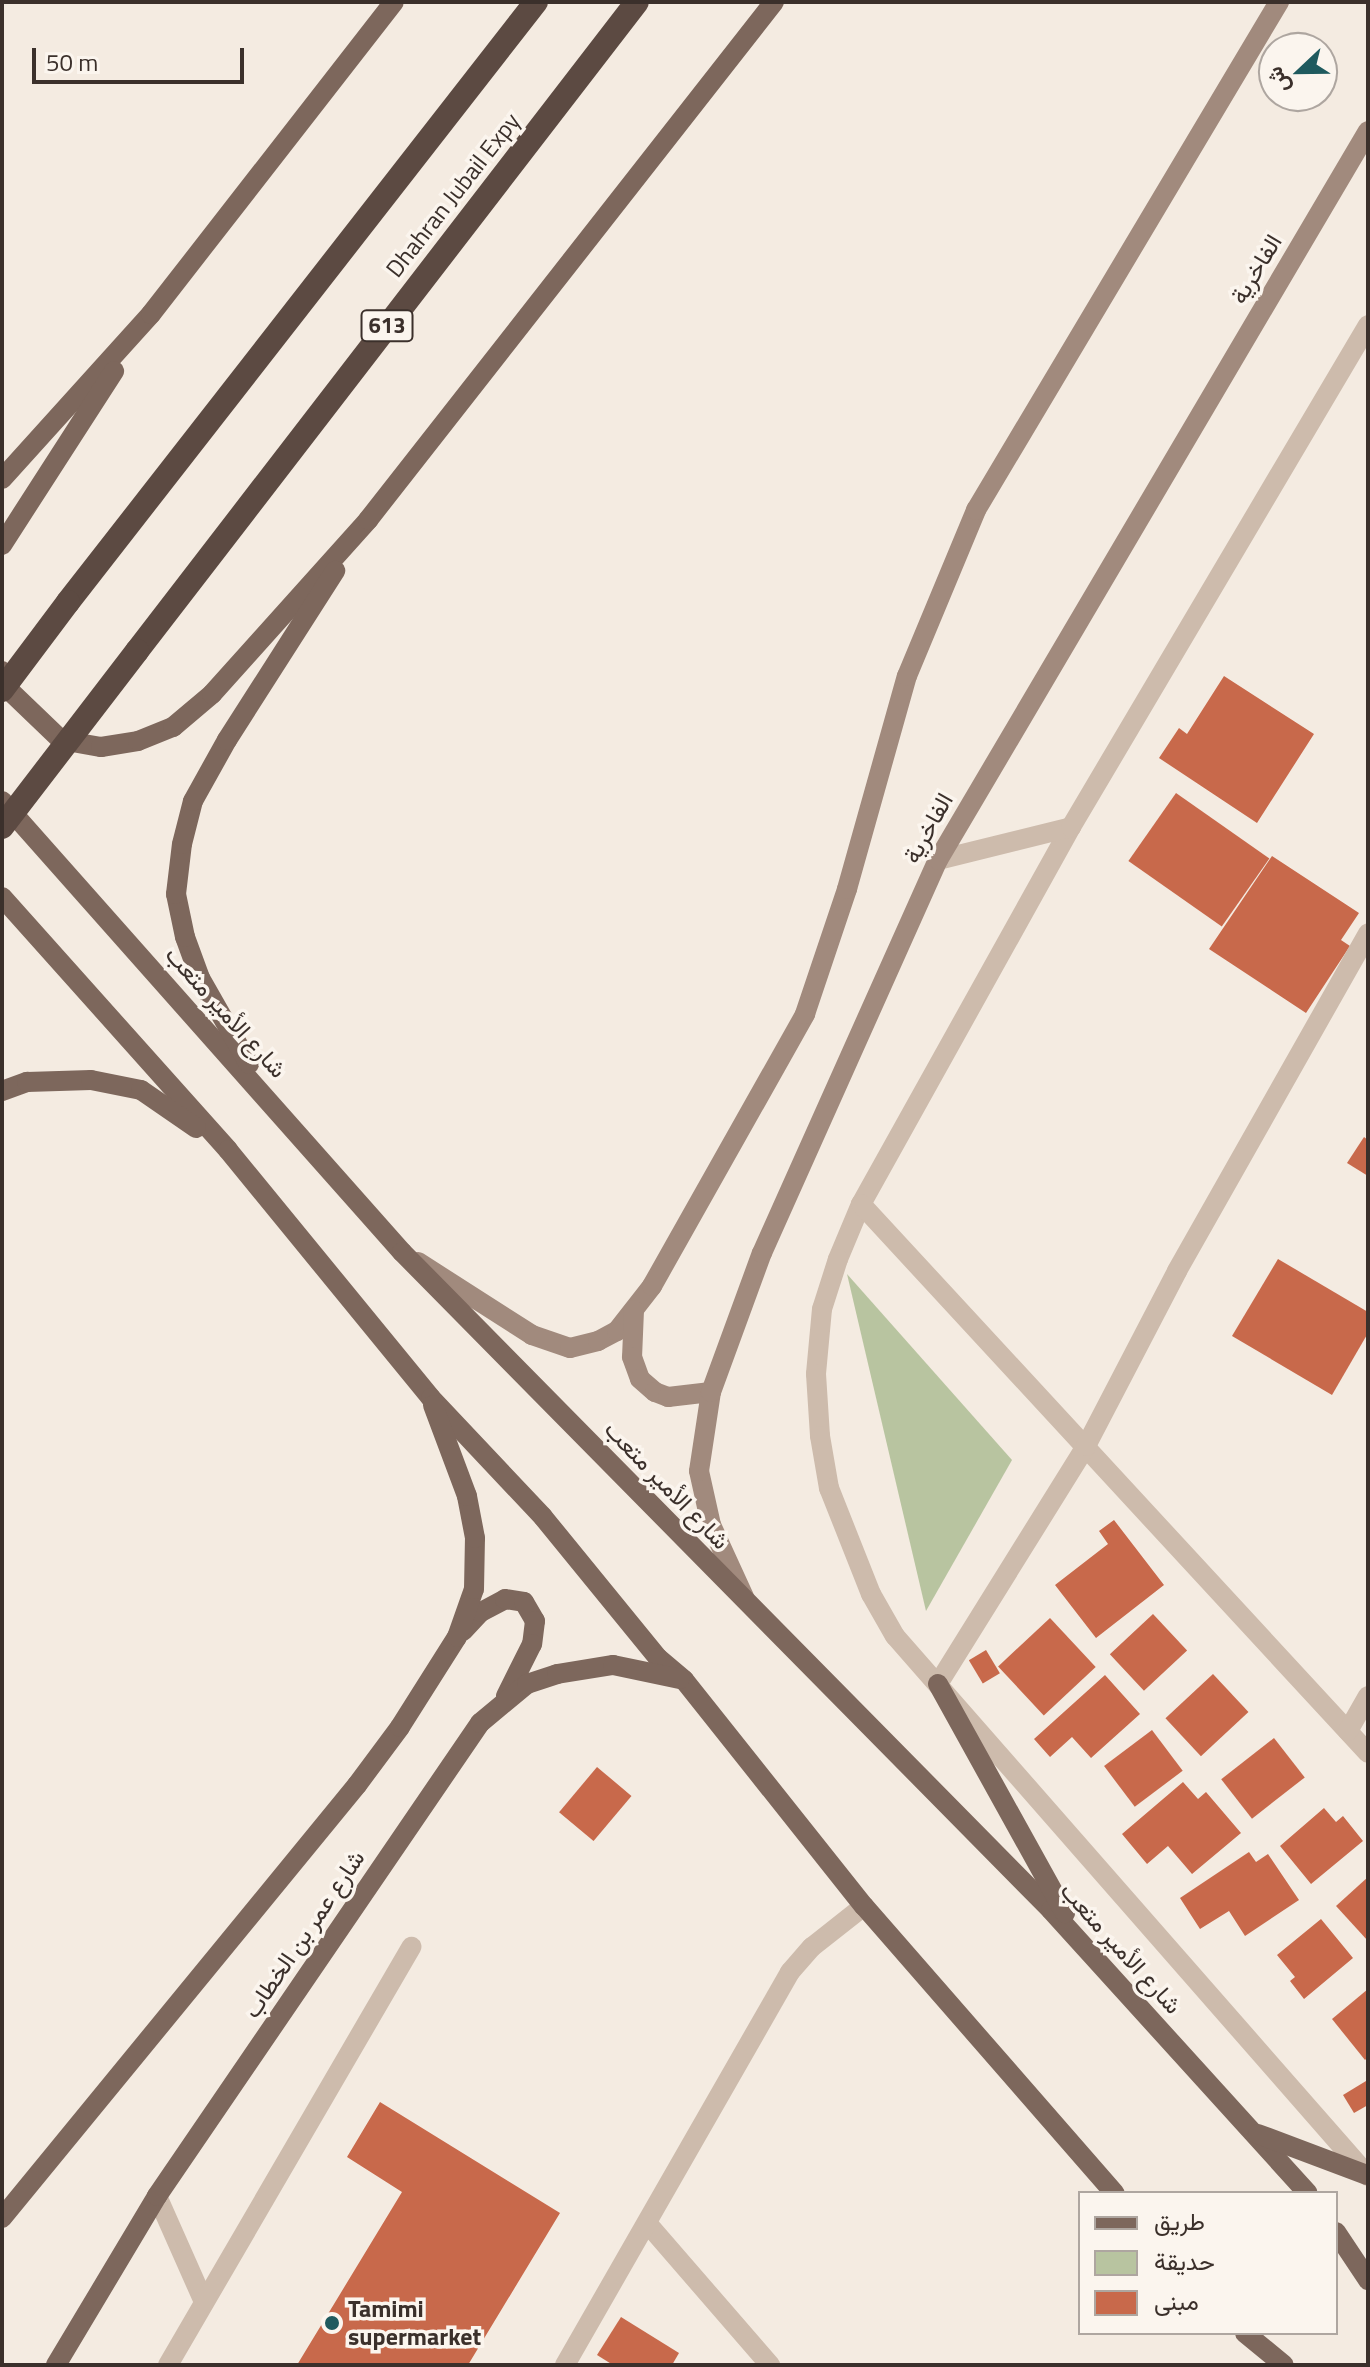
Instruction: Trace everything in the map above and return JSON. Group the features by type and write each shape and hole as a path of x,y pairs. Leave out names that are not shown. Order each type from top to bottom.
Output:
{"highway":[{"path":"2,690 536,2"},
{"name":"Dhahran Jubail Expy","path":"2,827 637,2"}],"main road":[{"path":"2,479 151,314 394,2"},
{"path":"2,671 11,692 61,740 101,747 150,736 173,727 212,694 368,520 774,2"},
{"path":"2,545 151,314"},
{"path":"270,1100 200,978 185,937 176,894 182,844 193,801 227,740 368,520"},
{"name":"شارع الأمير متعب","path":"2,801 402,1252 1082,1944 1306,2191"},
{"path":"2,897 228,1150 431,1398 543,1517 658,1658 684,1680 864,1906 1112,2191"},
{"path":"2,1091 27,1082 91,1080 141,1090 228,1150"},
{"name":"شارع عمر بن الخطاب","path":"2,2218 357,1785 400,1727 457,1637 474,1589 475,1538 467,1496 431,1398"},
{"path":"457,1637 481,1612 505,1599 524,1602 535,1621 532,1644 504,1700"},
{"name":"شارع عمر بن الخطاب","path":"56,2365 157,2196 480,1723 527,1684 557,1674 613,1665 684,1680"},
{"path":"938,1684 1082,1944"},
{"path":"1254,2132 1367,2175"},
{"path":"1338,2226 1368,2259"},
{"path":"1338,2235 1368,2280"},
{"path":"1244,2335 1267,2365"},
{"path":"1245,2335 1284,2365"}],"street":[{"path":"402,1252 532,1335 570,1348 598,1341 617,1331 660,1273 805,1014 847,889 907,676 976,510 1279,2"},
{"name":"الفاخرية","path":"747,1604 711,1525 699,1471 711,1392 762,1253 938,860 1368,131"},
{"path":"1367,2175 895,1636 871,1594 829,1488 820,1436 816,1374 822,1309 861,1204 1071,827 1368,325"},
{"path":"938,860 1071,827"},
{"path":"938,1684 1086,1446 1177,1271 1368,933"},
{"path":"861,1204 1368,1753"},
{"path":"634,1310 632,1357 640,1379 655,1392 668,1397 711,1392"},
{"path":"1348,1731 1368,1696"},
{"path":"565,2365 790,1972 812,1947 864,1906"},
{"path":"168,2365 411,1947"},
{"path":"157,2196 204,2302"},
{"path":"647,2223 770,2365"}],"green space":[{"path":"847,1274 1012,1460 926,1611"}],"building":[{"path":"1224,676 1314,734 1257,823 1159,758 1179,728 1187,734"},
{"path":"1176,793 1269,858 1222,926 1128,861"},
{"path":"1272,856 1359,913 1341,940 1350,946 1306,1013 1209,949"},
{"path":"1364,1137 1368,1140 1368,1176 1347,1163"},
{"path":"1278,1259 1368,1312 1368,1333 1332,1395 1232,1336"},
{"path":"1114,1520 1164,1585 1096,1638 1055,1585 1108,1544 1099,1531"},
{"path":"1153,1614 1187,1651 1144,1691 1110,1654"},
{"path":"1050,1618 1096,1667 1044,1715 998,1666"},
{"path":"986,1650 1000,1673 983,1683 969,1660"},
{"path":"1213,1674 1248,1712 1201,1756 1165,1718"},
{"path":"1105,1675 1140,1714 1091,1758 1072,1737 1050,1757 1034,1739"},
{"path":"1152,1730 1183,1771 1135,1807 1104,1766"},
{"path":"1274,1738 1305,1777 1252,1819 1221,1779"},
{"path":"597,1767 631,1796 594,1841 559,1812"},
{"path":"1183,1782 1198,1799 1206,1792 1241,1833 1192,1874 1168,1846 1147,1864 1122,1834"},
{"path":"1324,1808 1336,1822 1343,1816 1363,1841 1311,1884 1280,1846"},
{"path":"1249,1852 1256,1862 1268,1854 1299,1900 1245,1936 1229,1911 1200,1929 1180,1898"},
{"path":"1368,1877 1368,1941 1336,1906"},
{"path":"1321,1919 1353,1958 1304,1999 1290,1981 1295,1977 1277,1955"},
{"path":"1368,1989 1368,2057 1365,2060 1332,2019"},
{"path":"1366,2081 1368,2105 1354,2113 1343,2095"},
{"path":"380,2102 560,2213 468,2365 297,2365 402,2192 347,2157"},
{"path":"621,2317 679,2353 672,2365 613,2365 597,2355"}],"place":[{"name":"Tamimi supermarket","path":"332,2323"}]}
